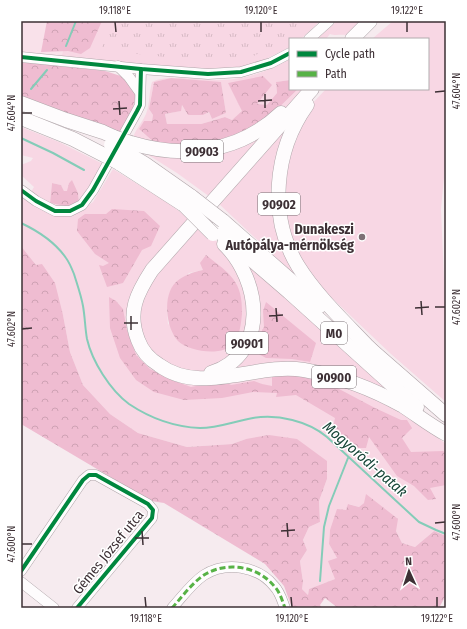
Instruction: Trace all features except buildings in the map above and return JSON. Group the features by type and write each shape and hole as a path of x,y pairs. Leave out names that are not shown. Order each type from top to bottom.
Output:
{"highway":[{"path":"353,38 370,21"},
{"path":"362,38 378,21"},
{"name":"90903","path":"109,151 125,153 155,149 186,152 210,150 230,144 263,128 311,90"},
{"name":"90901","path":"125,153 188,201 217,228 241,266 248,282 253,308 253,319 246,345 239,356 222,369 211,374 181,376 164,369 152,361 142,350 136,335 133,324 133,307 139,290 152,270 311,90"},
{"name":"90902","path":"312,90 292,130 282,160 278,198 284,233 298,266 329,306 374,352"},
{"path":"21,103 66,120 109,151"},
{"path":"21,118 73,139 109,151 125,153"},
{"name":"M0","path":"217,228 374,352 422,408"},
{"name":"M0","path":"217,228 402,394 422,408 446,415"},
{"name":"90900","path":"181,376 195,379 205,379 260,371 285,369 302,370 333,377 365,388 390,399 422,408 446,433"}],"street":[{"path":"310,38 329,21"},
{"path":"21,57 208,74 241,72 271,63 289,54"},
{"path":"118,66 140,91"},
{"path":"21,190 49,209 61,212 70,211 82,205 87,200 109,151 137,111 140,104 141,69"},
{"name":"Gémes József utca","path":"21,571 83,480 89,474 96,475 148,504 153,510 152,518 77,608"},
{"path":"172,608 195,582 204,575 214,570 234,567 255,571 266,577 275,586 285,608"},
{"path":"21,582 54,608"}],"shaded area":[{"path":"21,21 74,21 66,40 61,58 21,53"}],"green space":[{"path":"47,21 102,21 90,48 81,54 68,51 41,52"},
{"path":"74,21 320,21 302,38 289,38 289,48 264,60 238,68 207,70 61,58 66,40"},
{"path":"112,21 314,21 303,32 245,60 201,61 101,50"},
{"path":"337,21 368,21 351,38 345,38 346,35 330,34 327,38 318,38"},
{"path":"393,21 446,21 446,156 441,209 446,327 446,402 391,354 315,282 292,242 286,216 286,161 311,105 325,90 429,90 429,38 373,38"},
{"path":"289,60 289,80 276,82 277,93 268,105 252,106 232,120 225,117 201,124 167,124 165,114 180,111 182,105 188,115 203,115 209,112 212,119 226,113 221,83 171,78 231,80 249,76 274,67"},
{"path":"21,62 105,71 124,77 136,92 131,115 121,135 21,97"},
{"path":"263,76 272,85 257,104 267,105 277,93 276,82 289,80 289,90 297,90 262,124 230,140 205,145 156,144 139,129 144,121 152,121 153,115 149,109 154,82 171,78 221,82 226,113 212,119 209,112 203,115 188,115 182,105 181,111 165,114 167,124 201,124 225,117 232,120 242,111 228,83"},
{"path":"171,78 154,82 149,109 153,115 152,122 144,121 139,129 156,144 174,147 205,145 230,140 262,124 297,90 302,90 279,114 251,133 225,144 183,150 156,147 132,140 146,114 152,82 159,79"},
{"path":"294,115 275,177 302,282 217,202"},
{"path":"275,124 210,197 177,173 142,151"},
{"path":"21,127 59,142 105,165 87,197 73,207 65,209 55,207 31,192 34,187 21,175 21,165 31,161 33,158 21,155","holes":["72,181 78,193 79,202 70,207 50,203 52,183 61,185 64,191 68,191 69,183"]},
{"path":"113,169 168,203 191,220 129,317 163,373 261,374 332,379 403,411 446,444 446,536 434,531 415,547 402,543 396,531 364,503 359,507 349,504 330,530 329,544 337,558 335,579 309,589 308,595 302,589 303,582 300,561 307,550 303,540 309,527 320,522 319,501 327,479 246,439 232,444 187,447 138,433 110,414 83,385 70,352 63,315 36,265 21,246 21,195 46,211 79,212 93,202"},
{"path":"72,180 78,193 79,202 70,207 50,203 52,183 61,185 64,191 67,191 69,183"},
{"path":"112,209 144,211 160,226 151,246 142,250 123,283 107,287 99,265 103,266 109,263 95,254 77,231 78,219 85,214 106,214"},
{"path":"197,224 223,247 238,268 250,313 240,350 201,373 191,373 163,363 143,342 138,317 147,286","holes":["203,270 168,325 167,310 169,295 189,273"]},
{"path":"21,246 36,265 42,264 55,283 70,352 83,385 110,414 138,433 187,447 232,444 246,439 269,435 297,439 327,461 327,479 319,501 320,522 309,527 303,540 307,550 300,561 303,582 302,589 308,595 309,589 335,579 328,561 337,558 329,544 330,530 337,509 346,510 348,504 359,507 364,503 366,494 398,519 396,531 402,543 415,547 434,531 446,536 446,595 439,608 338,608 325,598 320,605 322,608 292,608 284,586 265,564 164,503 151,501 21,424"},
{"path":"238,254 395,395 365,383 226,372 254,334","holes":["264,327 310,362 251,350"]},
{"path":"206,255 233,279 240,294 242,303 239,333 234,343 223,350 198,350 183,345 174,335 168,320 167,303 172,288 182,277 203,270 200,263"},
{"path":"109,297 116,301 123,309 127,330 136,355 150,369 172,380 191,387 223,381 231,385 254,381 272,386 272,376 293,375 324,381 375,408 401,420 407,420 412,428 402,438 411,452 443,451 446,453 446,485 430,488 436,499 428,500 414,486 397,476 369,437 366,448 350,448 332,432 335,418 296,395 276,397 277,393 253,392 222,398 184,400 154,392 136,380 120,358 110,328"},
{"path":"266,302 316,343 310,362 292,359 266,358 251,350 264,327 263,311"}],"waterway":[{"path":"66,46 76,21"},
{"path":"31,89 47,70"},
{"path":"21,138 84,170"},
{"name":"Mogyoródi-patak","path":"21,223 40,233 62,252 68,261 74,274 84,310 89,348 97,366 109,383 129,404 145,414 163,421 190,427 213,427 246,419 263,417 282,418 302,423 319,431 327,437 419,522 446,534"},
{"path":"320,581 324,527 329,506 348,458"}],"marked path":[{"path":"172,608 191,586 204,575 222,568 232,567 251,570 267,579 278,591 285,608"}],"cycle path":[{"path":"21,57 208,74 241,72 271,63 289,54"},
{"path":"21,190 36,201 55,211 70,211 82,205 93,190 140,105 141,69"},
{"path":"21,571 83,480 89,475 96,475 148,504 153,510 152,518 77,608"}],"place":[{"name":"Dunakeszi Autópálya-mérnökség","path":"362,237"}]}
